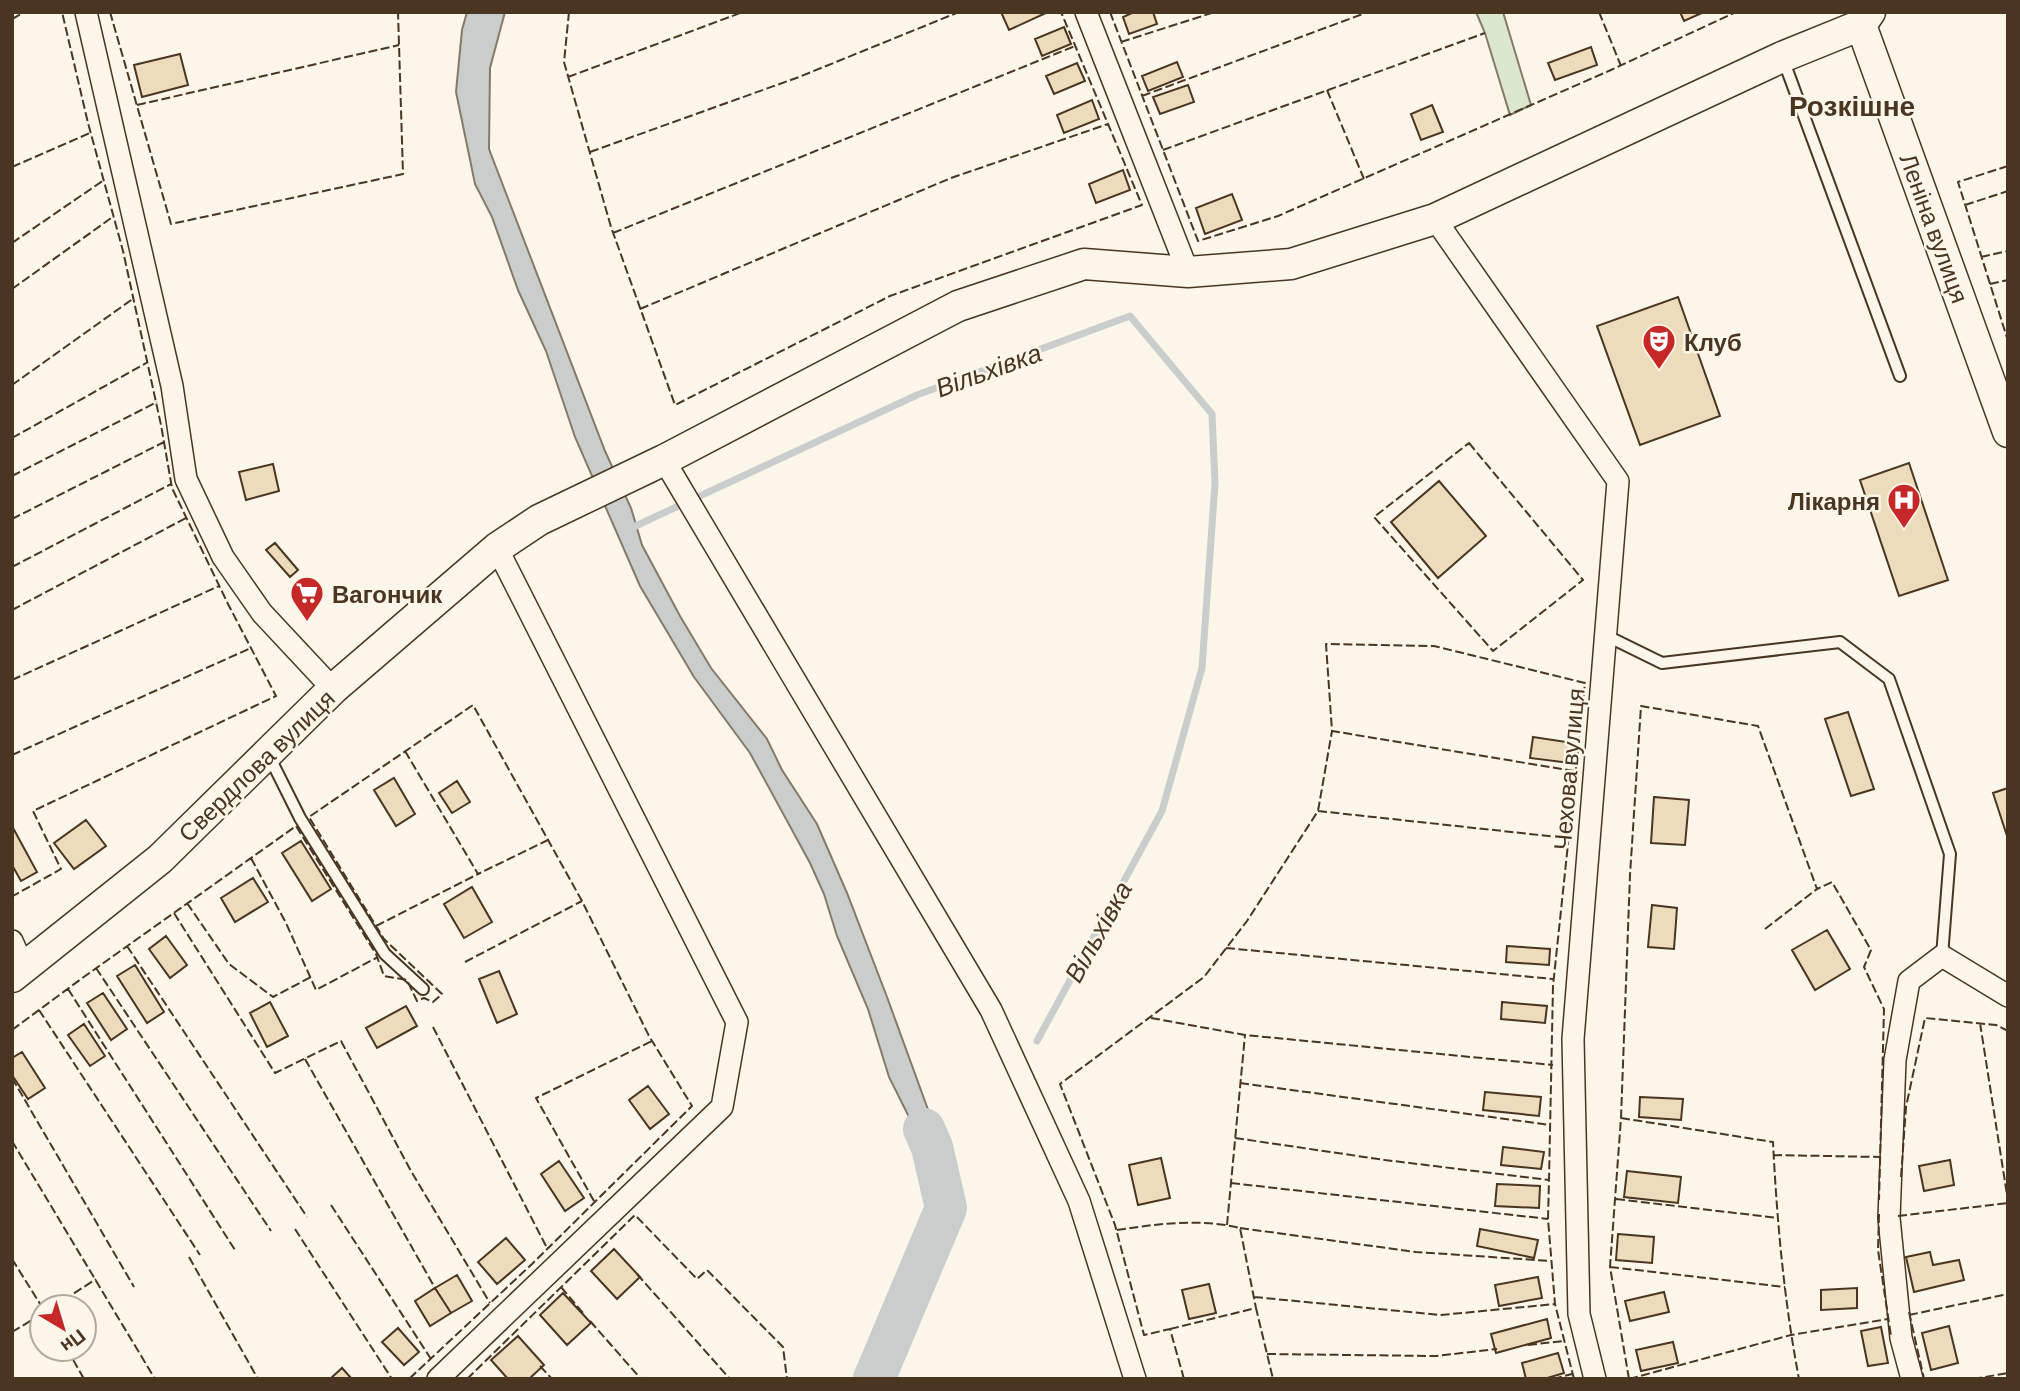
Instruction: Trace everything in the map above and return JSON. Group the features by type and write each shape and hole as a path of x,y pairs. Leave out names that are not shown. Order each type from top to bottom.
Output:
{"street":[{"path":"86,12 172,386 186,479 223,556 262,613 333,689"},
{"path":"1086,12 1188,272"},
{"name":"Свердлова вулиця","path":"16,962 160,859 333,689 497,548 538,520 651,466 958,306 1084,264 1188,272 1292,264 1435,219 1866,18"},
{"name":"Леніна вулиця","path":"1866,18 2008,432"},
{"name":"Чехова вулиця","path":"1435,219 1618,481 1573,1039 1579,1314 1595,1379"},
{"path":"651,466 991,1010 1079,1202 1135,1379"},
{"path":"438,1379 722,1107 737,1023 497,548"},
{"path":"1912,1379 1901,1338 1889,1218 1895,1060 1909,981 1941,956 2008,996"}],"lane":[{"path":"1782,57 1900,376"},
{"path":"1605,635 1662,663 1840,642 1889,679 1950,854 1941,956"},
{"path":"268,753 300,818 385,954 423,989"}],"green space":[{"path":"1476,12 1503,12 1531,105 1510,115 1485,33"}],"shaded area":[{"path":"467,12 505,12 490,68 489,149 605,451 631,508 642,545 711,668 767,739 782,770 817,824 887,997 942,1148 950,1183 933,1184 916,1131 889,1077 868,1009 810,863 750,753 694,677 640,586 575,437 546,351 518,290 492,217 475,184 456,92 462,30"}],"building":[{"path":"1001,12 1048,12 1009,30"},
{"path":"1134,12 1153,12 1157,24 1129,34 1123,17"},
{"path":"1680,12 1704,12 1684,21"},
{"path":"1064,27 1071,44 1042,56 1035,39"},
{"path":"1591,47 1597,65 1555,80 1548,63"},
{"path":"180,54 188,85 142,97 134,65"},
{"path":"1177,62 1183,77 1148,91 1142,76"},
{"path":"1077,63 1085,81 1054,94 1046,76"},
{"path":"1188,85 1194,102 1160,114 1153,97"},
{"path":"1092,100 1099,119 1064,133 1057,115"},
{"path":"1432,105 1443,132 1421,140 1411,114"},
{"path":"1123,170 1130,190 1096,203 1089,184"},
{"path":"1232,194 1242,220 1205,234 1196,208"},
{"name":"Клуб","path":"1678,297 1720,416 1640,445 1597,326"},
{"name":"Лікарня","path":"1909,463 1948,580 1899,596 1860,480"},
{"path":"273,464 279,491 246,500 239,472"},
{"path":"1439,481 1486,536 1438,578 1391,522"},
{"path":"275,543 298,570 290,577 266,550"},
{"path":"1848,712 1874,789 1851,796 1825,719"},
{"path":"1533,737 1573,743 1570,763 1530,758"},
{"path":"394,778 415,814 396,826 374,790"},
{"path":"457,781 470,802 452,813 439,793"},
{"path":"2008,788 2008,839 1993,793"},
{"path":"1654,797 1689,800 1685,845 1651,843"},
{"path":"86,820 106,846 74,869 54,843"},
{"path":"12,826 37,872 21,881 12,865"},
{"path":"301,841 331,889 312,901 282,853"},
{"path":"253,878 268,902 235,922 221,898"},
{"path":"472,887 492,922 464,938 444,904"},
{"path":"1652,905 1677,908 1674,949 1648,947"},
{"path":"1827,930 1850,969 1815,990 1792,950"},
{"path":"166,936 187,965 170,978 149,949"},
{"path":"1507,946 1550,949 1549,965 1506,962"},
{"path":"135,965 164,1012 147,1023 117,976"},
{"path":"499,971 517,1014 497,1023 479,979"},
{"path":"103,993 127,1029 111,1040 87,1003"},
{"path":"270,1002 288,1036 267,1047 250,1013"},
{"path":"1502,1002 1547,1006 1545,1023 1501,1019"},
{"path":"406,1006 417,1026 377,1048 366,1028"},
{"path":"84,1024 105,1056 90,1066 68,1035"},
{"path":"22,1052 45,1088 28,1099 12,1075 12,1058"},
{"path":"648,1086 669,1114 650,1129 629,1100"},
{"path":"1485,1092 1541,1097 1539,1116 1483,1110"},
{"path":"1640,1097 1683,1099 1681,1120 1639,1117"},
{"path":"1503,1147 1544,1152 1541,1169 1501,1165"},
{"path":"1161,1158 1170,1198 1138,1205 1129,1165"},
{"path":"1950,1160 1954,1185 1924,1191 1919,1166"},
{"path":"559,1161 584,1198 565,1211 541,1174"},
{"path":"1627,1171 1681,1177 1678,1203 1624,1197"},
{"path":"1497,1184 1540,1186 1539,1208 1495,1206"},
{"path":"1480,1229 1538,1240 1534,1258 1477,1246"},
{"path":"1618,1234 1654,1237 1652,1263 1616,1260"},
{"path":"506,1238 525,1260 497,1284 478,1262"},
{"path":"614,1249 640,1277 617,1299 591,1271"},
{"path":"1930,1252 1933,1265 1959,1260 1964,1280 1914,1292 1906,1257"},
{"path":"457,1275 472,1301 451,1313 435,1288"},
{"path":"1538,1277 1542,1298 1499,1306 1495,1285"},
{"path":"1209,1284 1216,1313 1189,1319 1182,1290"},
{"path":"435,1288 451,1313 430,1326 415,1301"},
{"path":"1857,1288 1857,1308 1821,1310 1821,1290"},
{"path":"1664,1292 1669,1312 1630,1321 1625,1301"},
{"path":"563,1293 591,1323 567,1345 540,1315"},
{"path":"1547,1319 1551,1338 1496,1353 1491,1334"},
{"path":"1949,1326 1958,1363 1931,1370 1922,1333"},
{"path":"1881,1327 1888,1363 1868,1366 1861,1331"},
{"path":"398,1328 419,1352 404,1365 382,1342"},
{"path":"518,1336 544,1365 529,1379 508,1379 491,1360"},
{"path":"1673,1342 1678,1363 1641,1371 1636,1350"},
{"path":"1558,1353 1564,1373 1544,1379 1526,1379 1522,1363"},
{"path":"342,1368 352,1379 330,1379"}],"waterway":[{"name":"Вільхівка","path":"629,529 917,395 1130,316 1212,414 1215,483 1202,668 1162,811 1037,1041"},
{"name":"Вільхівка","path":"874,1379 946,1208 932,1147 924,1129"}],"fence":[{"path":"12,19 25,12"},
{"path":"12,894 13,896 61,869 33,811 276,696 172,488 123,251 88,123 62,12"},
{"path":"110,12 171,224 403,174 398,12"},
{"path":"569,12 564,62 611,227 675,405 890,296 1142,205 1061,12"},
{"path":"568,77 743,12"},
{"path":"590,152 799,77 959,12"},
{"path":"1110,12 1198,241 1278,216 1611,70 1736,12"},
{"path":"1121,42 1215,12"},
{"path":"1142,96 1368,12"},
{"path":"1599,12 1621,66"},
{"path":"1163,150 1485,33"},
{"path":"137,105 399,45"},
{"path":"613,233 1075,46"},
{"path":"1327,90 1364,179"},
{"path":"640,309 951,178 1108,124"},
{"path":"12,167 90,133"},
{"path":"2008,166 1958,182 2008,341"},
{"path":"12,243 104,180"},
{"path":"1965,205 2008,191"},
{"path":"12,289 114,216"},
{"path":"1981,257 2008,251"},
{"path":"1990,284 2008,280"},
{"path":"12,385 134,298"},
{"path":"12,438 148,362"},
{"path":"12,476 157,402"},
{"path":"12,519 164,442"},
{"path":"1469,443 1583,580 1493,651 1374,517 1469,443"},
{"path":"12,567 171,484"},
{"path":"12,610 186,518"},
{"path":"12,680 219,586"},
{"path":"1574,771 1332,731 1326,644 1434,646 1585,683 1553,986 1548,1219 1555,1304 1574,1379"},
{"path":"12,755 251,648"},
{"path":"12,1030 296,826 376,954 384,976 407,980 417,1001 424,998 433,1002 442,994 384,939 309,817 473,705 582,901 649,1036 692,1106 532,1264 409,1379"},
{"path":"1629,1379 1610,1267 1621,1118 1630,875 1641,706 1758,726 1817,889 1832,882 1871,950 1864,967 1884,1009 1879,1200"},
{"path":"1184,1379 1170,1329 1144,1335 1115,1225 1060,1084 1204,977 1247,921 1318,811 1332,731"},
{"path":"405,751 478,874 548,840"},
{"path":"1318,811 1567,838"},
{"path":"251,858 286,923 316,990 378,957"},
{"path":"376,926 478,874"},
{"path":"1765,929 1817,889"},
{"path":"465,962 582,901"},
{"path":"187,903 229,964 273,997 311,977"},
{"path":"174,913 275,1073 341,1041 411,1171 490,1303"},
{"path":"127,946 307,1217"},
{"path":"1226,948 1553,979"},
{"path":"96,968 271,1231"},
{"path":"68,989 235,1250"},
{"path":"39,1010 200,1255"},
{"path":"1151,1018 1245,1035 1553,1065"},
{"path":"1901,1177 1906,1107 1925,1018 1996,1025 2008,1031"},
{"path":"1980,1023 2008,1201"},
{"path":"433,1027 547,1248"},
{"path":"1227,1225 1245,1035"},
{"path":"594,1201 536,1098 652,1041"},
{"path":"305,1059 435,1288"},
{"path":"12,1078 134,1287"},
{"path":"1240,1083 1550,1125"},
{"path":"1621,1118 1773,1142 1782,1261 1799,1379"},
{"path":"1235,1138 1549,1180"},
{"path":"12,1141 155,1379"},
{"path":"1773,1155 1880,1157"},
{"path":"1231,1183 1548,1219"},
{"path":"1616,1199 1778,1218"},
{"path":"1898,1216 2008,1203"},
{"path":"331,1205 431,1359"},
{"path":"1879,1214 1878,1250 1891,1336"},
{"path":"467,1379 635,1215 697,1279 707,1270 783,1347 787,1379"},
{"path":"1117,1230 1194,1223 1240,1228 1256,1308"},
{"path":"1240,1228 1416,1252 1551,1261"},
{"path":"295,1229 392,1379"},
{"path":"189,1257 258,1379"},
{"path":"12,1259 33,1293"},
{"path":"1610,1267 1785,1287"},
{"path":"637,1274 730,1379"},
{"path":"74,1293 96,1279"},
{"path":"561,1287 583,1313"},
{"path":"1909,1315 2008,1294"},
{"path":"1254,1297 1441,1315 1555,1304"},
{"path":"1170,1329 1256,1308 1273,1379"},
{"path":"1909,1312 1924,1379"},
{"path":"1629,1379 1791,1335 1888,1319"},
{"path":"590,1321 641,1379"},
{"path":"12,1332 28,1322"},
{"path":"1528,1345 1563,1341"},
{"path":"1267,1354 1436,1356 1497,1349"},
{"path":"75,1363 84,1379"},
{"path":"540,1366 552,1379"},
{"path":"1973,1379 2008,1373"},
{"path":"1553,1379 1572,1374"}],"place":[{"name":"Клуб","path":"1659,371"},
{"name":"Лікарня","path":"1904,530"},
{"name":"Вагончик","path":"307,623"}],"district":[{"name":"Розкішне","path":"1852,105"}]}
